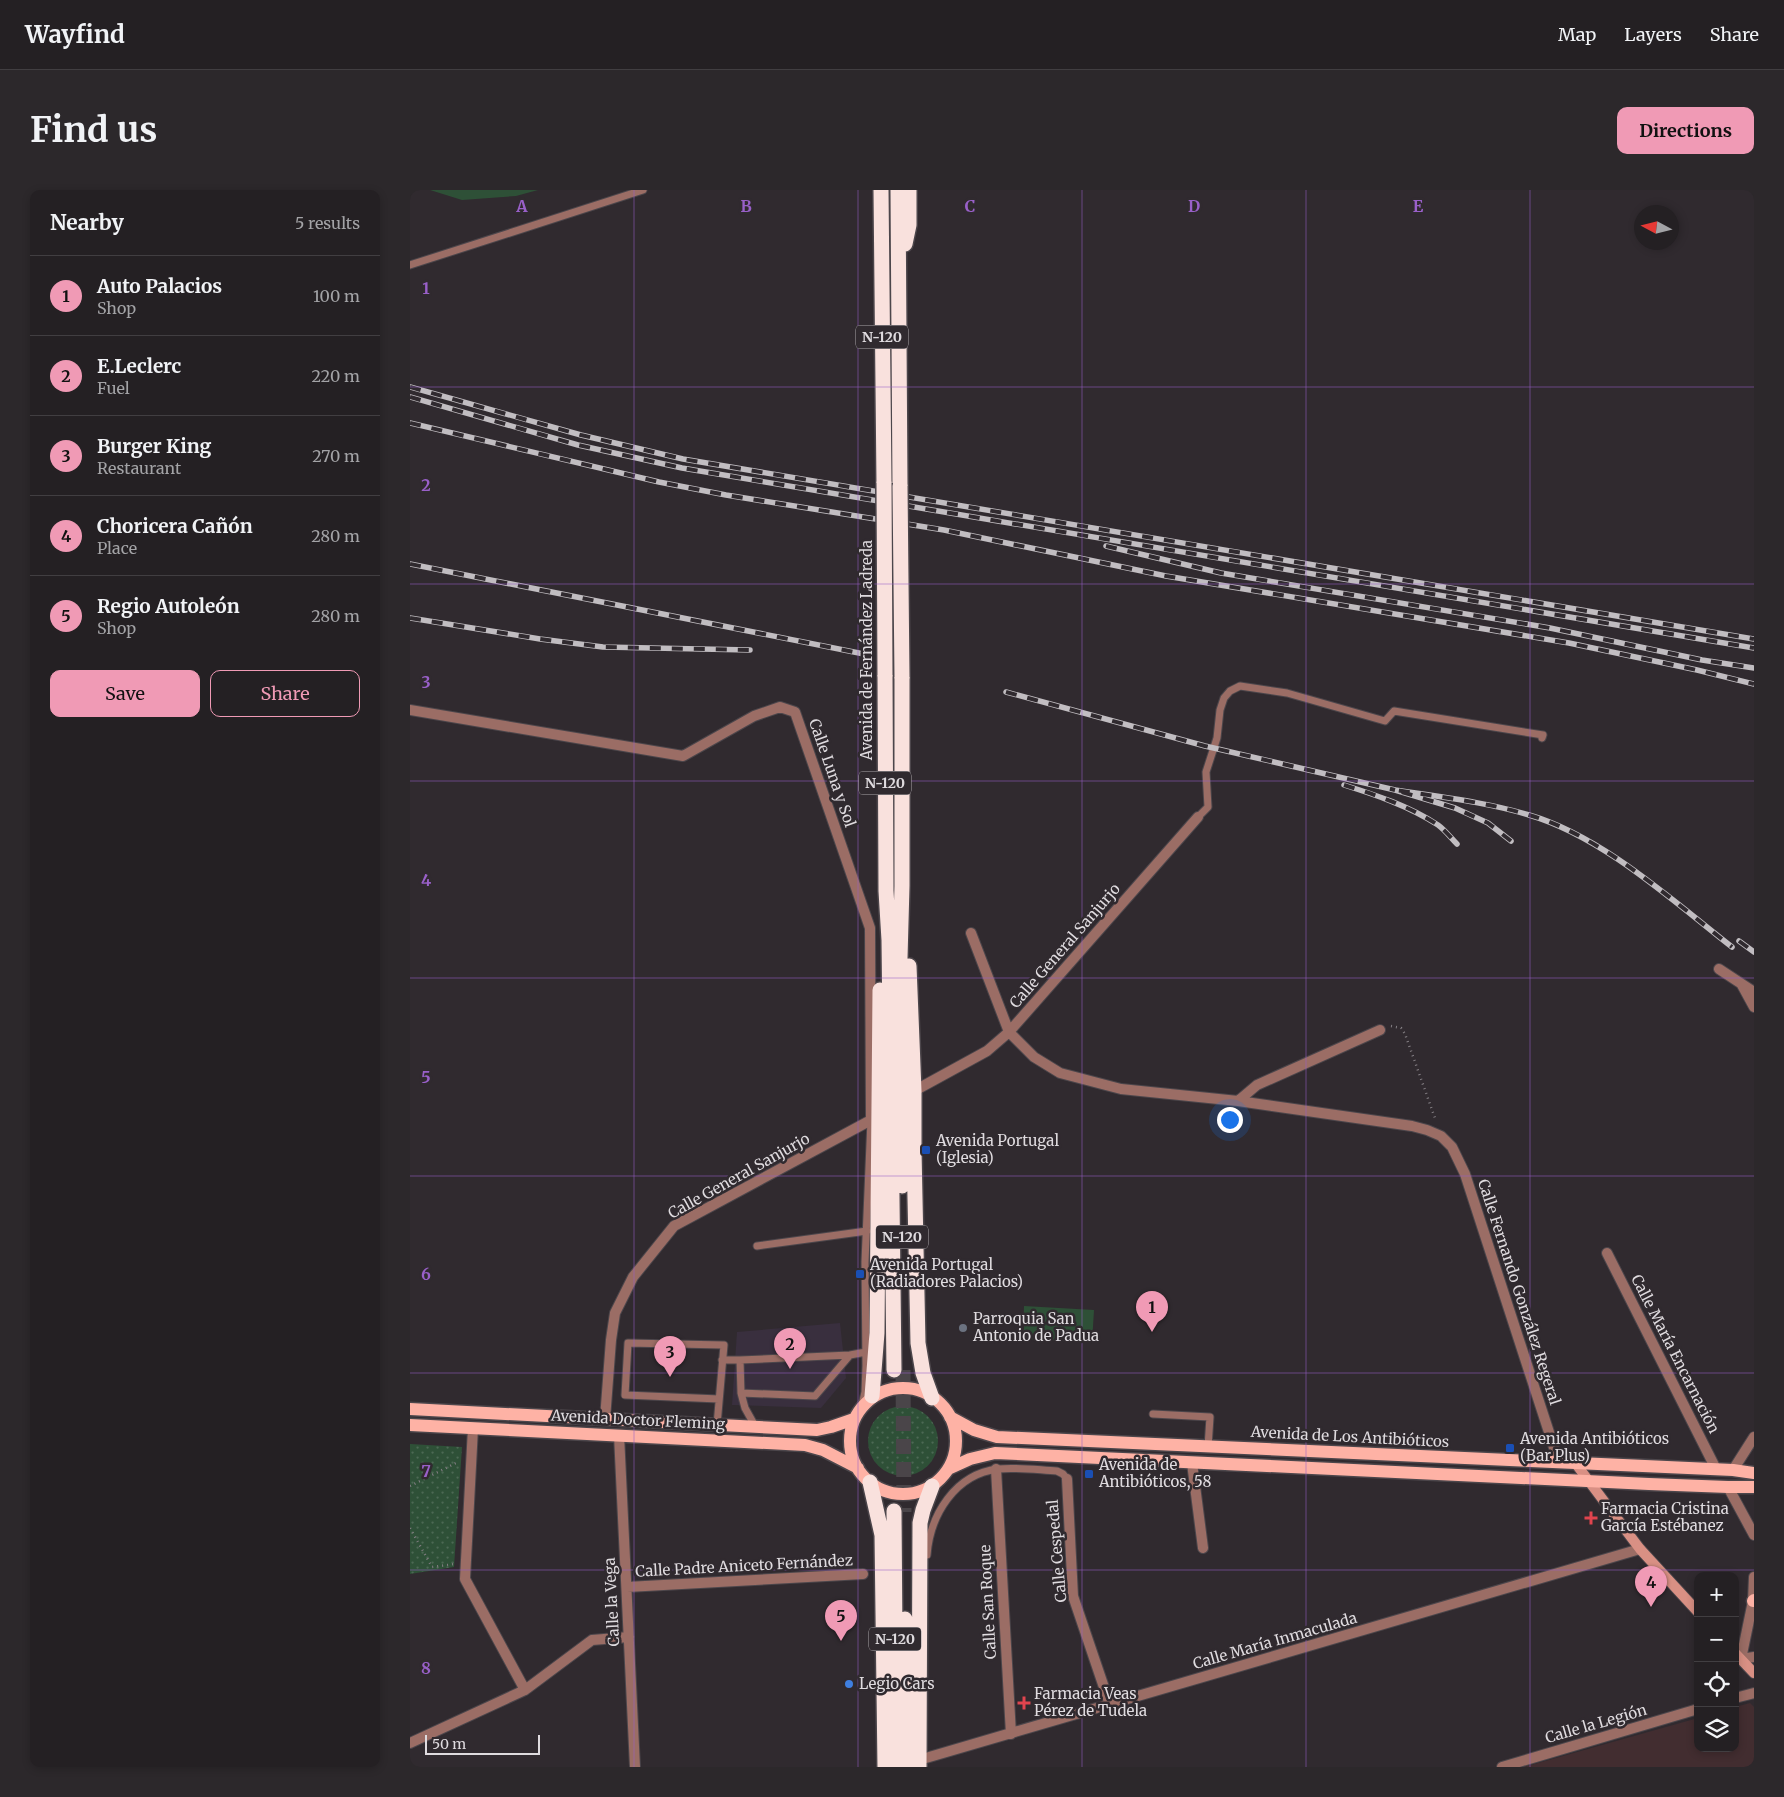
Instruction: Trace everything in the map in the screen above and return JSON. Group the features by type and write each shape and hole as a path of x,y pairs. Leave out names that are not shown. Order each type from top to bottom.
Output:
{"highway":[{"name":"Avenida de Fernández Ladreda","path":"881,190 886,891 896,1107"},
{"name":"N-120","path":"898,190 902,677 902,886 896,1107 898,1370"},
{"path":"899,273 909,225 909,190"},
{"path":"902,886 910,969 918,1343 923,1373 932,1398"},
{"path":"867,1401 876,1353 879,1011 886,891"},
{"path":"870,1482 882,1535 885,1767"},
{"path":"915,1765 919,1739 920,1523 932,1486"},
{"name":"N-120","path":"896,1767 899,1511 915,1765"}],"main road":[{"path":"899,1388 922,1392 932,1398 940,1404 950,1417 954,1430 956,1443 954,1457 948,1469 932,1486 920,1492 901,1494 881,1489 870,1482 858,1468 850,1447 850,1433 854,1419 867,1401 881,1392 899,1388"},
{"name":"Avenida Doctor Fleming","path":"410,1409 817,1430 831,1428 854,1419"},
{"name":"Avenida de Los Antibióticos","path":"950,1417 974,1430 997,1437 1716,1469 1754,1473"},
{"name":"Avenida Doctor Fleming","path":"410,1425 805,1445 823,1450 858,1468"},
{"path":"948,1469 970,1459 995,1454 1754,1487"}],"street":[{"name":"Calle Luna y Sol","path":"410,710 684,756 754,716 780,707 794,712 870,928 871,1120"},
{"name":"Calle General Sanjurjo","path":"914,1091 987,1051 1010,1032 1198,817"},
{"path":"970,933 1010,1032 1034,1057 1060,1073 1121,1089 1238,1101 1391,1122 1427,1130 1441,1136"},
{"path":"1719,969 1754,992"},
{"path":"1741,984 1754,1007"},
{"path":"1238,1101 1257,1085 1380,1030"},
{"name":"Calle General Sanjurjo","path":"605,1419 610,1340 615,1313 633,1277 674,1226 871,1120"},
{"name":"Calle Fernando González Regeral","path":"1441,1136 1452,1147 1465,1174 1559,1463"},
{"name":"Calle María Encarnación","path":"1607,1253 1716,1469"},
{"path":"473,1428 465,1579 525,1690"},
{"name":"Calle la Vega","path":"619,1435 636,1767"},
{"path":"1733,1470 1754,1437"},
{"path":"1192,1463 1203,1548"},
{"path":"1576,1464 1640,1549 1694,1608"},
{"name":"Calle San Roque","path":"996,1469 1011,1734"},
{"name":"Calle Cespedal","path":"1067,1479 1073,1596 1110,1705"},
{"path":"1728,1487 1754,1536"},
{"name":"Calle María Inmaculada","path":"915,1765 1011,1734 1640,1549"},
{"name":"Calle Padre Aniceto Fernández","path":"627,1587 863,1574"},
{"path":"1739,1652 1753,1600 1754,1577"},
{"path":"410,1743 525,1690 592,1640 629,1637"},
{"path":"1739,1656 1754,1657"},
{"path":"1739,1657 1754,1673"},
{"path":"1739,1697 1754,1693"},
{"name":"Calle la Legión","path":"1502,1767 1694,1710"}],"lane":[{"path":"410,265 643,190"},
{"path":"1198,817 1208,807 1206,772 1217,738 1220,710 1224,698 1230,691 1240,686 1287,693 1385,721 1394,711 1543,735 1542,738"},
{"path":"867,1401 865,1392 865,1262 871,1120"},
{"path":"868,1205 879,1177"},
{"path":"758,1246 866,1231"},
{"path":"717,1425 724,1345 628,1343 625,1395 719,1399"},
{"path":"722,1360 850,1355 866,1352"},
{"path":"741,1394 815,1396 850,1355"},
{"path":"740,1360 741,1394 745,1408 755,1426"},
{"path":"1153,1414 1210,1417 1208,1447"},
{"path":"919,1739 926,1721 926,1557 932,1525 943,1505 958,1488 971,1479 996,1469 1057,1471 1067,1479"}],"path":[{"path":"1380,1030 1394,1026 1401,1028 1405,1034 1441,1136"},
{"path":"410,1486 472,1455"},
{"path":"410,1528 432,1567 459,1563"}],"shaded area":[{"path":"840,1323 846,1378 821,1408 732,1405 737,1332"},
{"path":"1750,1703 1754,1707 1754,1767 1524,1767 1694,1719 1694,1752 1739,1752 1739,1706"}],"green space":[{"path":"430,190 538,190 516,196 462,200"},
{"path":"1024,1306 1094,1310 1092,1343 1023,1339"},
{"path":"896,1406 910,1406 923,1412 932,1421 938,1434 936,1454 928,1466 910,1476 896,1476 883,1470 874,1461 868,1448 868,1434 874,1421 883,1412"},
{"path":"410,1444 462,1447 454,1567 410,1574"}],"tunnel":[{"path":"903,1370 904,1512"}],"railway":[{"path":"410,387 581,435 683,459 1754,639"},
{"path":"410,397 578,445 682,468 1754,648"},
{"path":"410,423 659,482 726,495 944,530 1166,576 1569,643 1754,684"},
{"path":"1106,546 1221,573 1550,628 1702,660 1754,668"},
{"path":"410,564 864,654"},
{"path":"410,618 603,647 750,650"},
{"path":"1006,692 1205,746 1395,790"},
{"path":"1344,785 1416,812 1438,825 1457,844"},
{"path":"1511,841 1488,823 1455,808 1395,790 1496,807 1529,815 1556,825 1583,838 1636,872 1732,947"},
{"path":"1739,941 1754,952"}],"place":[{"name":"Avenida Portugal (Iglesia)","path":"926,1150"},
{"name":"Avenida Portugal (Radiadores Palacios)","path":"860,1274"},
{"name":"Parroquia San Antonio de Padua","path":"963,1328"},
{"name":"Auto Palacios","path":"1152,1332"},
{"name":"E.Leclerc","path":"790,1369"},
{"name":"Burger King","path":"670,1377"},
{"name":"Avenida Antibióticos (Bar Plus)","path":"1510,1448"},
{"name":"Avenida de Antibióticos, 58","path":"1089,1474"},
{"name":"Farmacia Cristina García Estébanez","path":"1591,1518"},
{"name":"Choricera Cañón","path":"1651,1607"},
{"name":"Regio Autoleón","path":"841,1641"},
{"name":"Legio Cars","path":"849,1684"},
{"name":"Farmacia Veas Pérez de Tudela","path":"1024,1703"}]}
